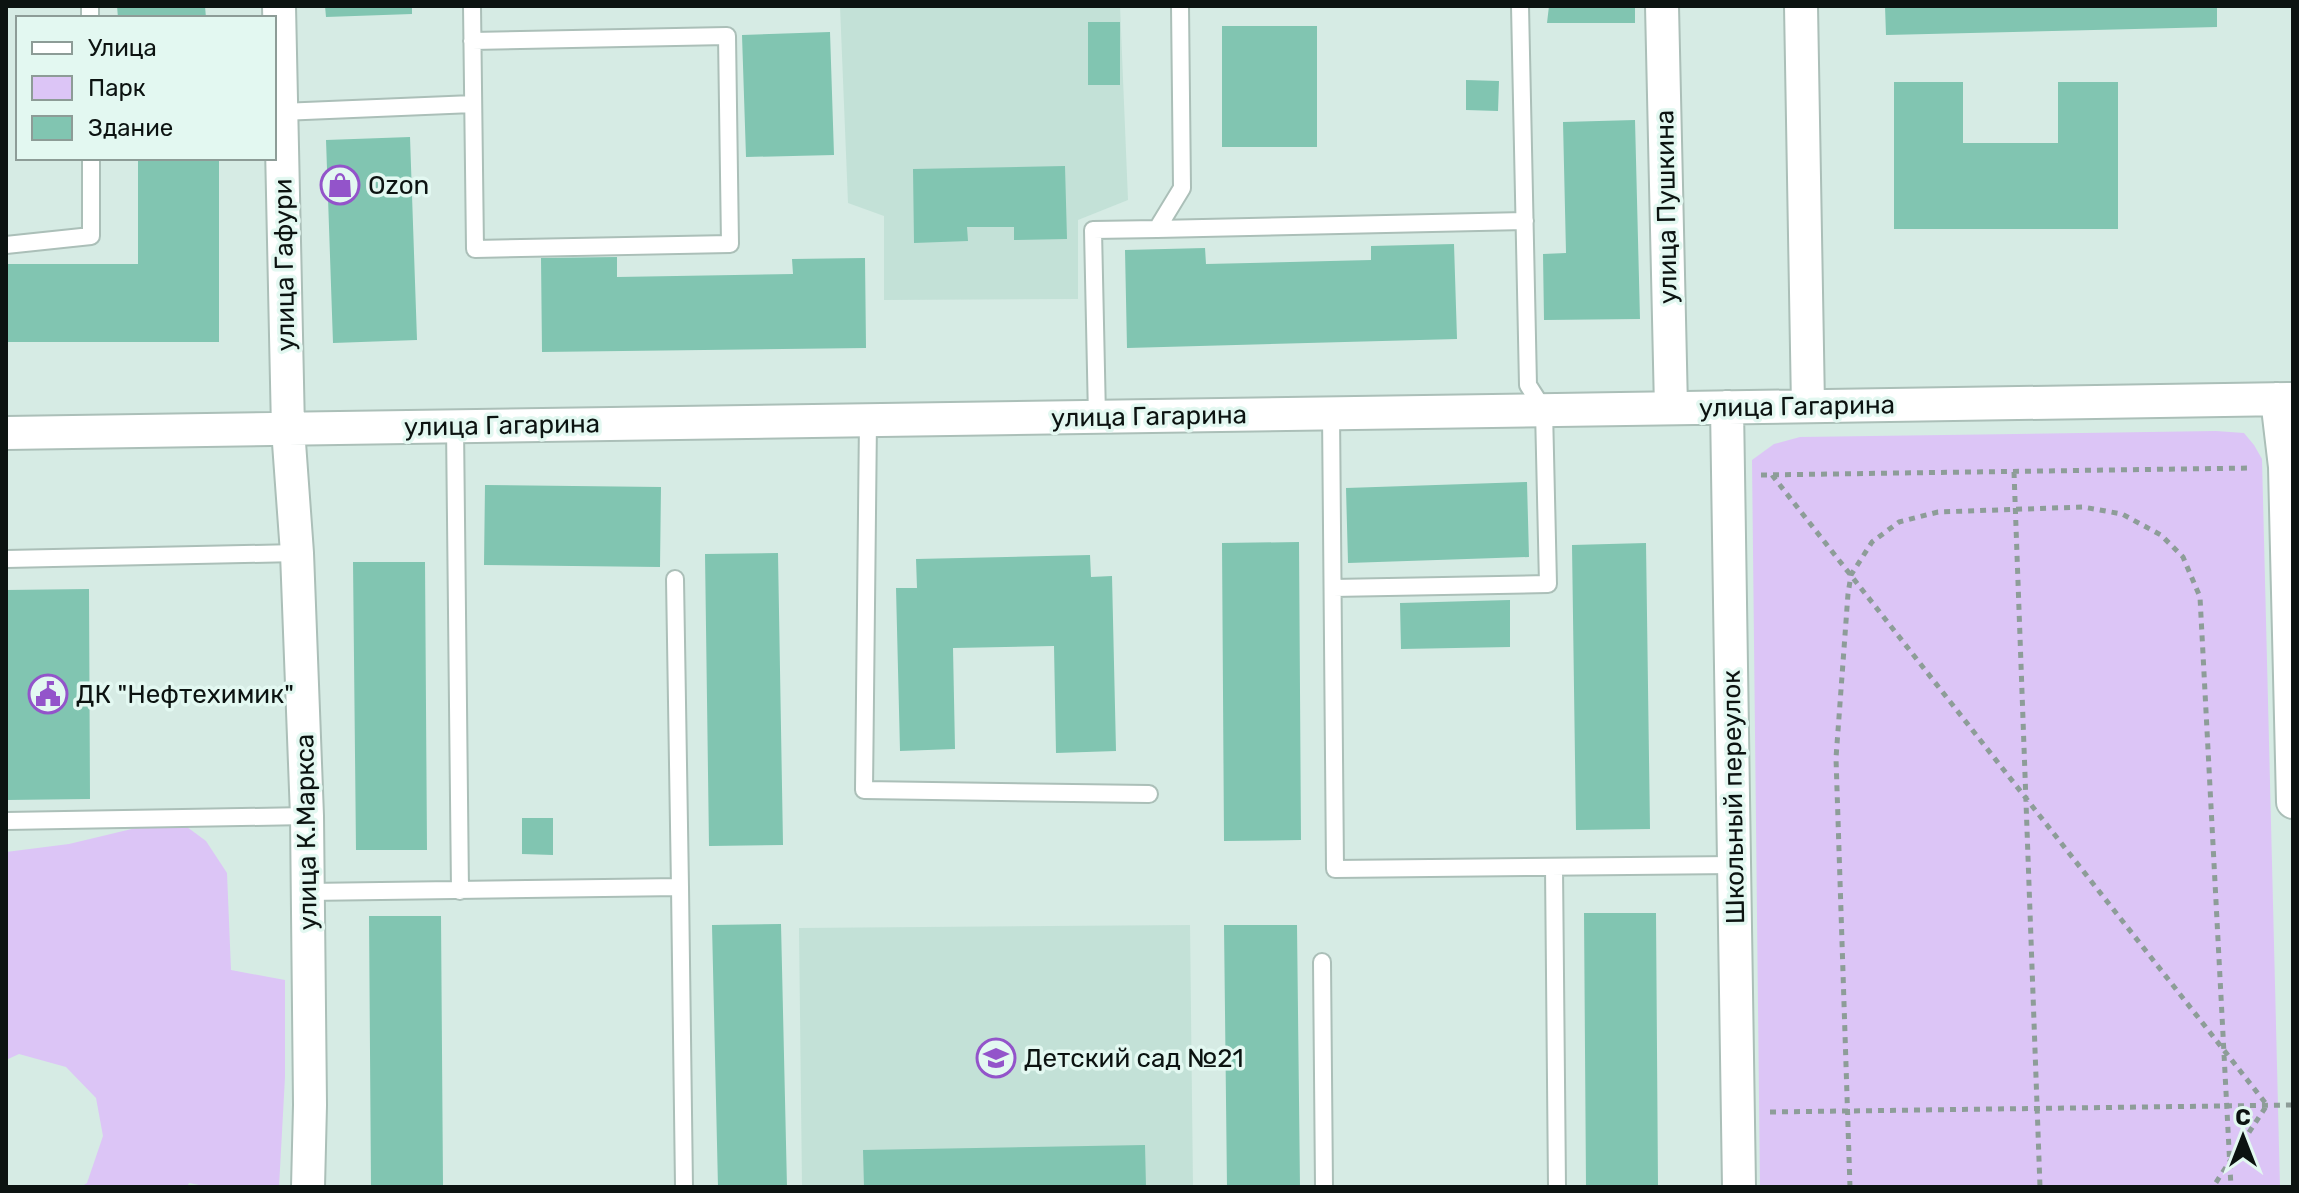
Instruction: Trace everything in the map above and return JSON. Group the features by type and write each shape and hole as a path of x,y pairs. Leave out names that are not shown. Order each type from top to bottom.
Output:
{"street":[{"name":"улица Гафури","path":"279,6 288,429"},
{"name":"улица Пушкина","path":"1662,6 1671,408"},
{"path":"1801,6 1808,406"},
{"name":"улица Гагарина","path":"6,433 2285,399"},
{"path":"2285,399 2293,802"},
{"name":"Школьный переулок","path":"1727,407 1739,1187"},
{"name":"улица К.Маркса","path":"288,429 297,553 307,816 308,1187"}],"lane":[{"path":"472,6 472,41 475,249 730,244 727,36 472,41"},
{"path":"1157,229 1182,188 1180,6"},
{"path":"1333,588 1548,584 1544,410 1528,385 1520,6"},
{"path":"281,112 473,104"},
{"path":"6,245 91,236 91,160"},
{"path":"1097,417 1093,230 1525,221"},
{"path":"1331,413 1335,869 1734,865"},
{"path":"868,420 864,790 1149,794"},
{"path":"455,426 460,891"},
{"path":"6,559 297,553"},
{"path":"675,579 684,1187"},
{"path":"6,821 307,816"},
{"path":"1554,867 1557,1187"},
{"path":"307,892 680,887"},
{"path":"1322,962 1324,1187"}],"path":[{"path":"1728,476 2285,467"},
{"path":"2014,472 2040,1187"},
{"path":"1772,475 2267,1105"},
{"path":"1850,1187 1836,758 1842,652 1851,575 1872,542 1899,522 1938,512 2083,507 2122,514 2161,535 2183,557 2200,597 2231,1187"},
{"path":"2213,1187 2267,1105"},
{"path":"1737,1112 2293,1105"}],"shaded area":[{"path":"840,6 1120,6 1128,200 1078,220 1078,299 884,300 884,216 848,203"},
{"name":"Детский cад №21","path":"1190,925 1193,1187 802,1187 799,928"}],"green space":[{"path":"2244,433 2262,459 2280,1187 1760,1187 1752,460 1774,444 1800,437"},
{"path":"164,810 206,841 227,873 231,970 285,980 285,1077 279,1187 209,1187 189,1183 187,1187 81,1187 87,1183 103,1136 96,1098 66,1067 19,1054 6,1060 6,852 69,844 140,827"}],"building":[{"path":"117,6 205,6 206,16 118,16"},
{"path":"325,6 412,6 412,14 326,17"},
{"path":"1549,6 1635,6 1635,23 1547,23"},
{"path":"1885,6 2217,6 2217,27 1886,35"},
{"path":"1088,22 1120,22 1120,85 1088,85"},
{"path":"1222,26 1317,26 1317,147 1222,147"},
{"path":"830,32 834,155 746,157 742,35"},
{"path":"1466,80 1499,81 1498,111 1466,110"},
{"path":"1894,82 1963,82 1963,143 2058,143 2058,82 2118,82 2118,229 1894,229"},
{"path":"1635,120 1640,319 1544,320 1543,254 1566,253 1563,122"},
{"path":"410,137 417,340 333,343 326,140"},
{"path":"138,160 219,160 219,342 6,342 6,264 138,264"},
{"path":"1065,166 1067,239 1014,240 1014,227 967,227 968,241 914,243 913,169"},
{"path":"1454,244 1457,339 1127,348 1125,250 1205,248 1206,264 1371,260 1371,246"},
{"path":"617,257 617,277 793,274 792,259 865,258 866,348 542,352 541,258"},
{"path":"1527,482 1529,557 1348,563 1346,488"},
{"path":"485,485 661,487 660,567 484,565"},
{"path":"1299,542 1301,840 1224,841 1222,543"},
{"path":"1646,543 1650,829 1576,830 1572,545"},
{"path":"778,553 783,845 709,846 705,554"},
{"path":"1090,555 1091,577 1112,576 1116,751 1056,753 1054,646 953,648 955,749 900,751 896,588 917,588 916,559"},
{"path":"353,562 425,562 427,850 356,850"},
{"name":"ДК \"Нефтехимик\"","path":"89,589 90,799 6,800 6,590"},
{"path":"1510,600 1510,647 1401,649 1400,603"},
{"path":"522,818 553,818 553,855 522,854"},
{"path":"1584,913 1656,913 1658,1187 1586,1187"},
{"path":"369,916 441,916 443,1187 371,1187"},
{"path":"781,924 787,1187 718,1187 712,925"},
{"path":"1224,925 1297,925 1300,1187 1227,1187"},
{"path":"1145,1145 1146,1187 864,1187 863,1150"}],"place":[{"name":"Ozon","path":"340,185"},
{"name":"ДК \"Нефтехимик\"","path":"48,694"},
{"name":"Детский cад №21","path":"996,1058"}]}
